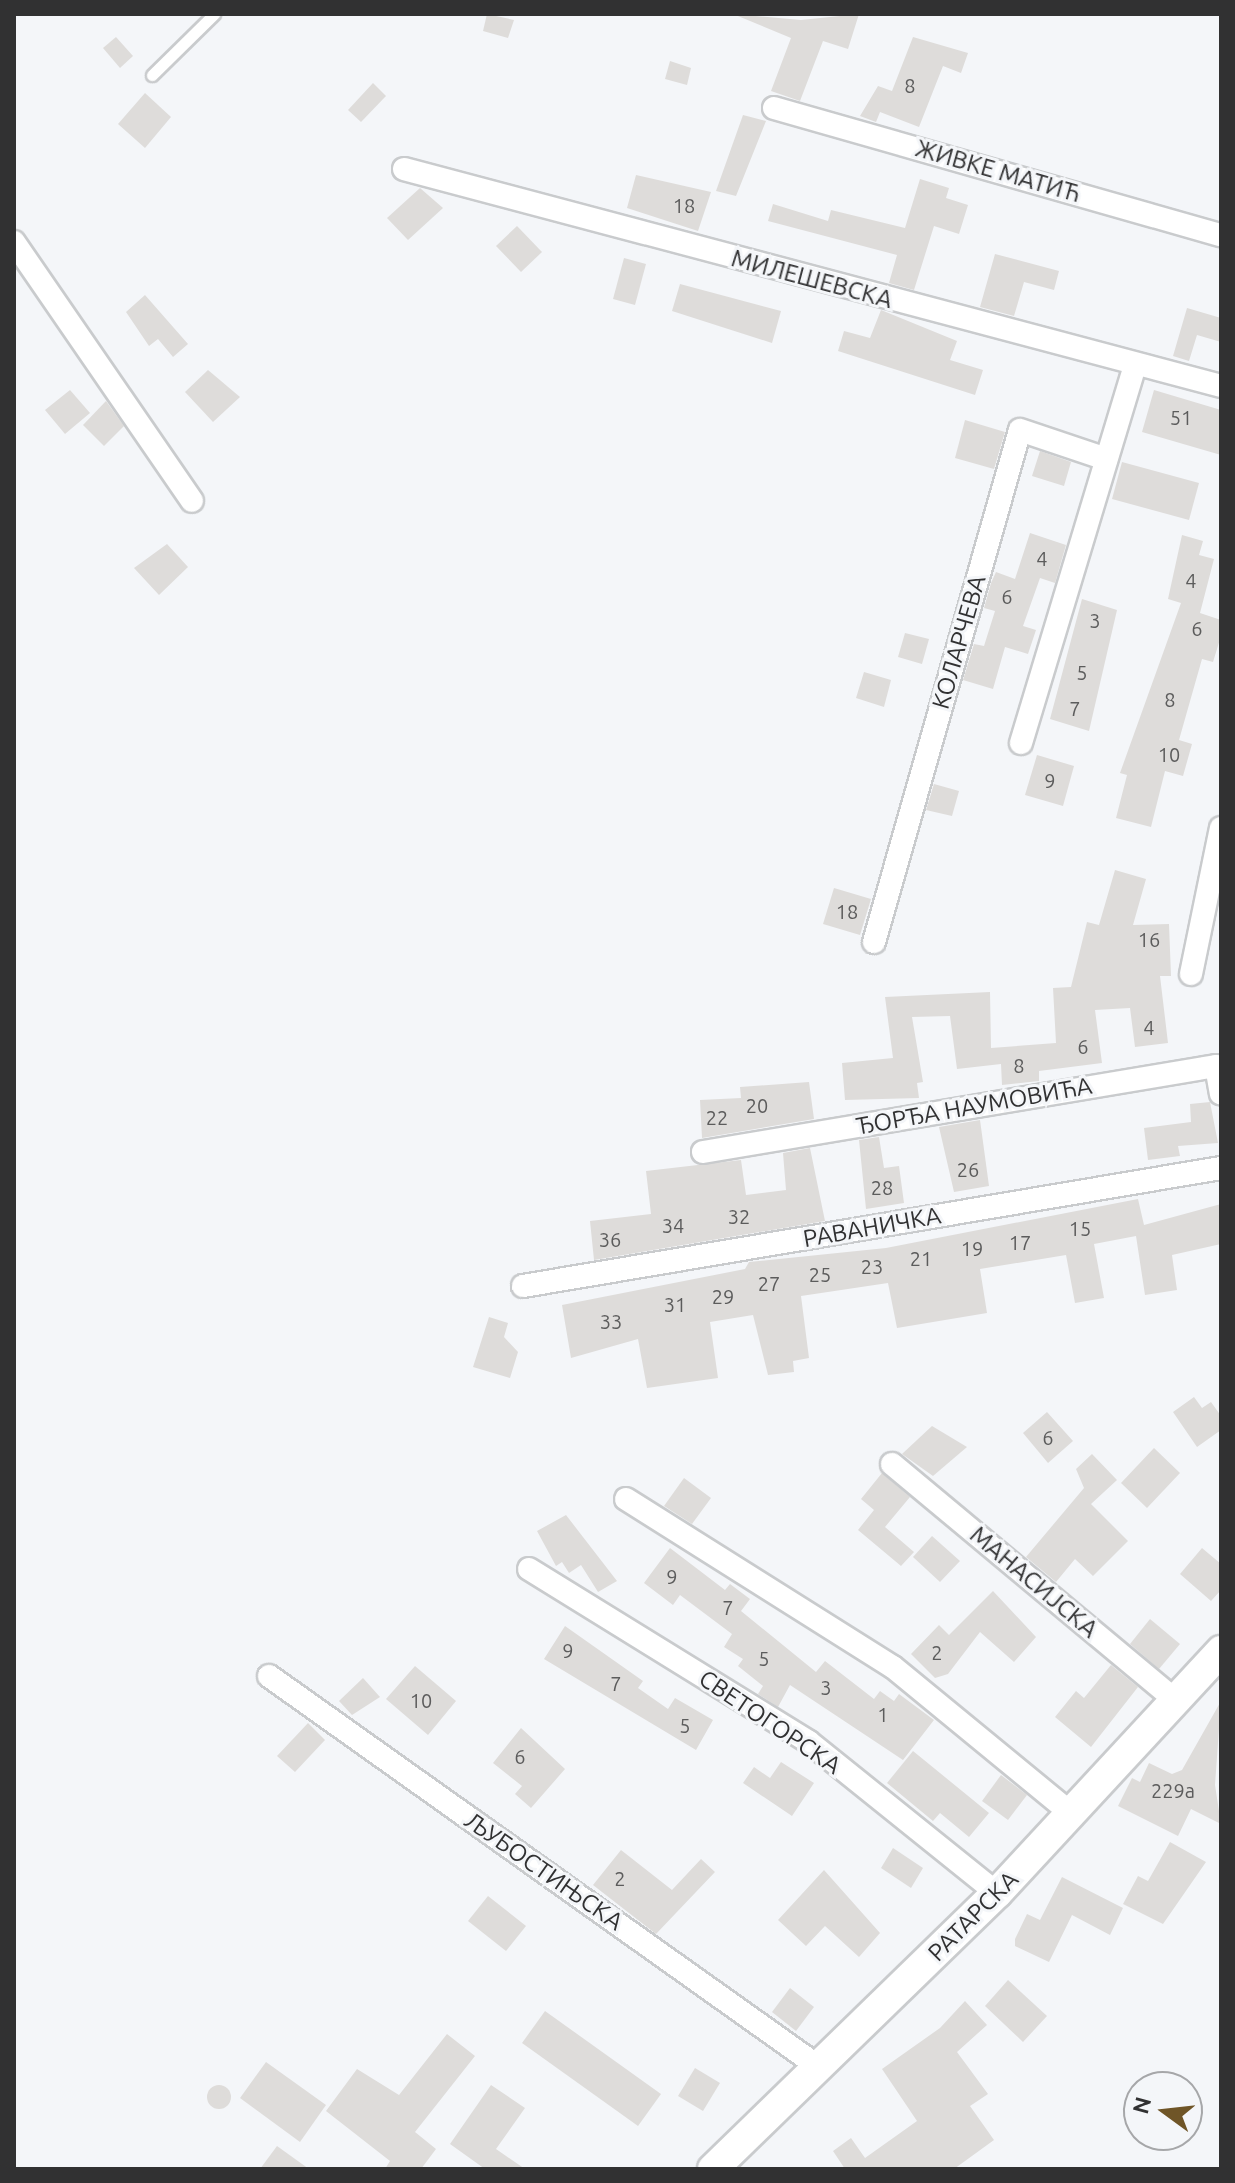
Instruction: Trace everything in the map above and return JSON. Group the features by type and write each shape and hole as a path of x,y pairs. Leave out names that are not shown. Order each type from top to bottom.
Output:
{"street":[{"name":"ЖИВКЕ МАТИЋ","path":"774,108 1221,235"},
{"name":"МИЛЕШЕВСКА","path":"404,169 1135,366 1221,386"},
{"path":"14,242 192,501"},
{"path":"1021,743 1135,366"},
{"name":"КОЛАРЧЕВА","path":"874,942 1020,430 1106,459"},
{"path":"1191,974 1221,828"},
{"name":"ЂОРЂА НАУМОВИЋА","path":"703,1152 1216,1066 1221,1094"},
{"name":"РАВАНИЧКА","path":"523,1286 1221,1168"},
{"name":"МАНАСИЈСКА","path":"892,1464 1175,1700"},
{"path":"626,1499 893,1667 1071,1813"},
{"name":"СВЕТОГОРСКА","path":"529,1569 809,1742 997,1893"},
{"name":"РАТАРСКА","path":"713,2169 997,1893 1221,1651"},
{"name":"ЉУБОСТИЊСКА","path":"269,1676 819,2067"}],"lane":[{"path":"152,75 214,14"}],"building":[{"path":"487,14 514,20 508,38 483,31"},
{"path":"733,14 801,20 859,14 848,49 823,41 800,101 771,91 791,38"},
{"path":"116,37 133,56 120,68 103,48"},
{"path":"913,37 968,53 961,73 943,66 919,127 880,112 876,122 860,116 878,86 892,91"},
{"path":"670,61 691,68 687,85 665,79"},
{"path":"373,83 386,96 361,122 348,110"},
{"path":"145,93 171,117 145,148 118,124"},
{"path":"743,115 766,121 736,196 716,191"},
{"path":"636,175 711,192 698,231 627,208"},
{"path":"920,179 949,188 946,198 968,205 959,234 934,226 914,290 889,283 897,255 768,221 773,204 828,221 831,210 905,228"},
{"path":"420,188 443,208 408,240 387,218"},
{"path":"517,226 542,252 521,272 496,246"},
{"path":"995,254 1059,271 1054,290 1024,282 1014,316 980,307"},
{"path":"624,258 646,264 635,305 613,299"},
{"path":"680,284 781,311 772,343 672,311"},
{"path":"145,295 188,344 173,357 158,339 149,346 126,312"},
{"path":"1187,308 1221,318 1221,342 1197,335 1189,361 1173,356"},
{"path":"881,310 957,341 950,360 983,370 975,395 838,351 844,331 870,338"},
{"path":"208,370 240,397 213,422 185,392"},
{"path":"70,390 90,413 65,434 45,410"},
{"path":"1154,390 1221,410 1221,455 1142,432"},
{"path":"106,401 124,426 104,446 83,425"},
{"path":"965,420 1005,432 994,469 955,458"},
{"path":"1040,451 1071,462 1064,486 1032,476"},
{"path":"1122,462 1199,483 1189,520 1112,499"},
{"path":"1030,533 1066,545 1055,583 1040,578 1023,626 1036,630 1028,654 1005,647 993,689 963,680 974,644 984,646 995,611 984,608 996,572 1015,579"},
{"path":"1182,535 1203,541 1199,555 1214,559 1200,613 1221,620 1221,636 1213,662 1202,659 1179,740 1192,744 1183,776 1165,771 1151,827 1116,818 1127,775 1120,773 1181,603 1168,599"},
{"path":"167,544 188,567 159,595 134,568"},
{"path":"1082,599 1117,610 1089,731 1050,719"},
{"path":"905,633 929,639 922,664 898,657"},
{"path":"864,672 891,680 884,707 856,698"},
{"path":"1037,755 1074,766 1063,806 1025,795"},
{"path":"934,784 959,791 952,816 926,810"},
{"path":"1115,870 1146,879 1133,925 1169,924 1171,976 1160,976 1168,1043 1135,1047 1130,1008 1095,1010 1102,1063 1039,1071 1039,1081 1002,1085 1001,1064 957,1069 950,1016 912,1017 923,1082 917,1083 919,1098 845,1100 842,1063 893,1058 885,997 990,992 991,1048 1056,1043 1053,988 1071,987 1087,922 1099,925"},
{"path":"834,888 871,899 860,935 823,924"},
{"path":"809,1082 814,1119 702,1138 700,1100 741,1098 740,1087"},
{"path":"1210,1102 1218,1143 1178,1146 1180,1156 1148,1160 1144,1128 1191,1122 1190,1104"},
{"path":"980,1120 989,1186 954,1192 939,1127"},
{"path":"879,1137 884,1168 899,1166 904,1203 866,1209 859,1140"},
{"path":"810,1148 825,1221 594,1260 590,1221 651,1214 646,1171 741,1160 746,1195 786,1190 783,1153"},
{"path":"1138,1199 1144,1225 1221,1204 1221,1244 1172,1255 1177,1290 1145,1295 1136,1236 1094,1244 1104,1298 1075,1303 1066,1255 980,1269 987,1313 897,1328 888,1283 801,1296 809,1358 793,1361 794,1372 768,1375 753,1315 710,1322 718,1378 647,1388 638,1339 571,1358 562,1305 745,1269 749,1262 886,1248"},
{"path":"489,1317 508,1323 504,1337 518,1352 510,1378 473,1367"},
{"path":"1194,1397 1202,1408 1211,1402 1221,1416 1221,1430 1197,1447 1173,1412"},
{"path":"1047,1412 1073,1441 1048,1463 1023,1433"},
{"path":"932,1426 967,1447 933,1476 902,1454"},
{"path":"1154,1448 1180,1473 1147,1508 1121,1483"},
{"path":"1092,1454 1117,1480 1091,1504 1128,1541 1093,1576 1075,1559 1056,1582 1026,1557 1084,1488 1076,1469"},
{"path":"882,1473 910,1497 885,1527 914,1552 901,1566 858,1530 874,1510 861,1499"},
{"path":"684,1478 711,1498 692,1524 664,1506"},
{"path":"566,1515 617,1581 598,1592 581,1565 569,1573 562,1562 556,1566 537,1531"},
{"path":"932,1536 960,1561 940,1582 913,1557"},
{"path":"670,1548 725,1590 730,1584 750,1599 741,1611 816,1672 825,1661 874,1699 880,1691 894,1701 899,1694 934,1720 903,1760 790,1685 778,1707 758,1694 763,1686 738,1666 743,1659 724,1647 732,1634 680,1595 673,1605 644,1583"},
{"path":"1202,1548 1221,1564 1221,1590 1211,1601 1180,1574"},
{"path":"993,1591 1036,1637 1014,1662 980,1632 948,1674 935,1678 911,1654 939,1625 949,1635"},
{"path":"1150,1619 1180,1644 1159,1669 1130,1644"},
{"path":"565,1626 643,1681 638,1688 668,1709 675,1698 713,1720 696,1750 544,1659"},
{"path":"1111,1665 1138,1687 1091,1747 1055,1717 1076,1691 1084,1698"},
{"path":"415,1666 456,1701 428,1735 386,1699"},
{"path":"363,1678 380,1697 352,1715 339,1701"},
{"path":"1221,1701 1215,1785 1221,1824 1191,1809 1178,1836 1118,1806 1132,1778 1140,1782 1149,1763 1172,1774 1182,1770"},
{"path":"308,1723 325,1740 295,1772 277,1756"},
{"path":"521,1728 565,1769 531,1808 515,1794 522,1786 493,1763"},
{"path":"913,1751 989,1813 969,1837 940,1813 933,1821 887,1783"},
{"path":"781,1762 814,1783 792,1816 743,1783 754,1767 770,1778"},
{"path":"1001,1775 1027,1795 1008,1820 982,1801"},
{"path":"1170,1842 1206,1862 1163,1924 1123,1904 1138,1876 1148,1881"},
{"path":"893,1848 923,1868 911,1888 881,1868"},
{"path":"621,1850 672,1890 701,1859 715,1872 656,1934 593,1885"},
{"path":"824,1870 880,1933 859,1957 825,1926 806,1946 778,1920"},
{"path":"1062,1877 1123,1908 1110,1935 1072,1915 1049,1962 1015,1946 1015,1939 1027,1914 1040,1920"},
{"path":"488,1896 526,1926 506,1951 468,1921"},
{"path":"1008,1980 1047,2016 1023,2042 985,2006"},
{"path":"790,1988 814,2007 796,2031 772,2012"},
{"path":"965,2001 987,2025 957,2052 988,2094 970,2106 994,2140 954,2169 845,2169 833,2151 851,2138 865,2158 917,2121 882,2069 940,2028"},
{"path":"545,2011 661,2094 638,2126 522,2043"},
{"path":"447,2034 475,2056 415,2132 436,2149 421,2169 385,2169 390,2161 326,2111 357,2069 399,2095"},
{"path":"266,2062 326,2105 300,2142 240,2098"},
{"path":"695,2068 720,2083 703,2111 678,2096"},
{"path":"219,2085 228,2088 231,2097 228,2106 219,2109 210,2106 207,2097 210,2088"},
{"path":"491,2085 525,2108 496,2149 525,2169 485,2169 450,2144"},
{"path":"277,2146 309,2169 260,2169"}]}
